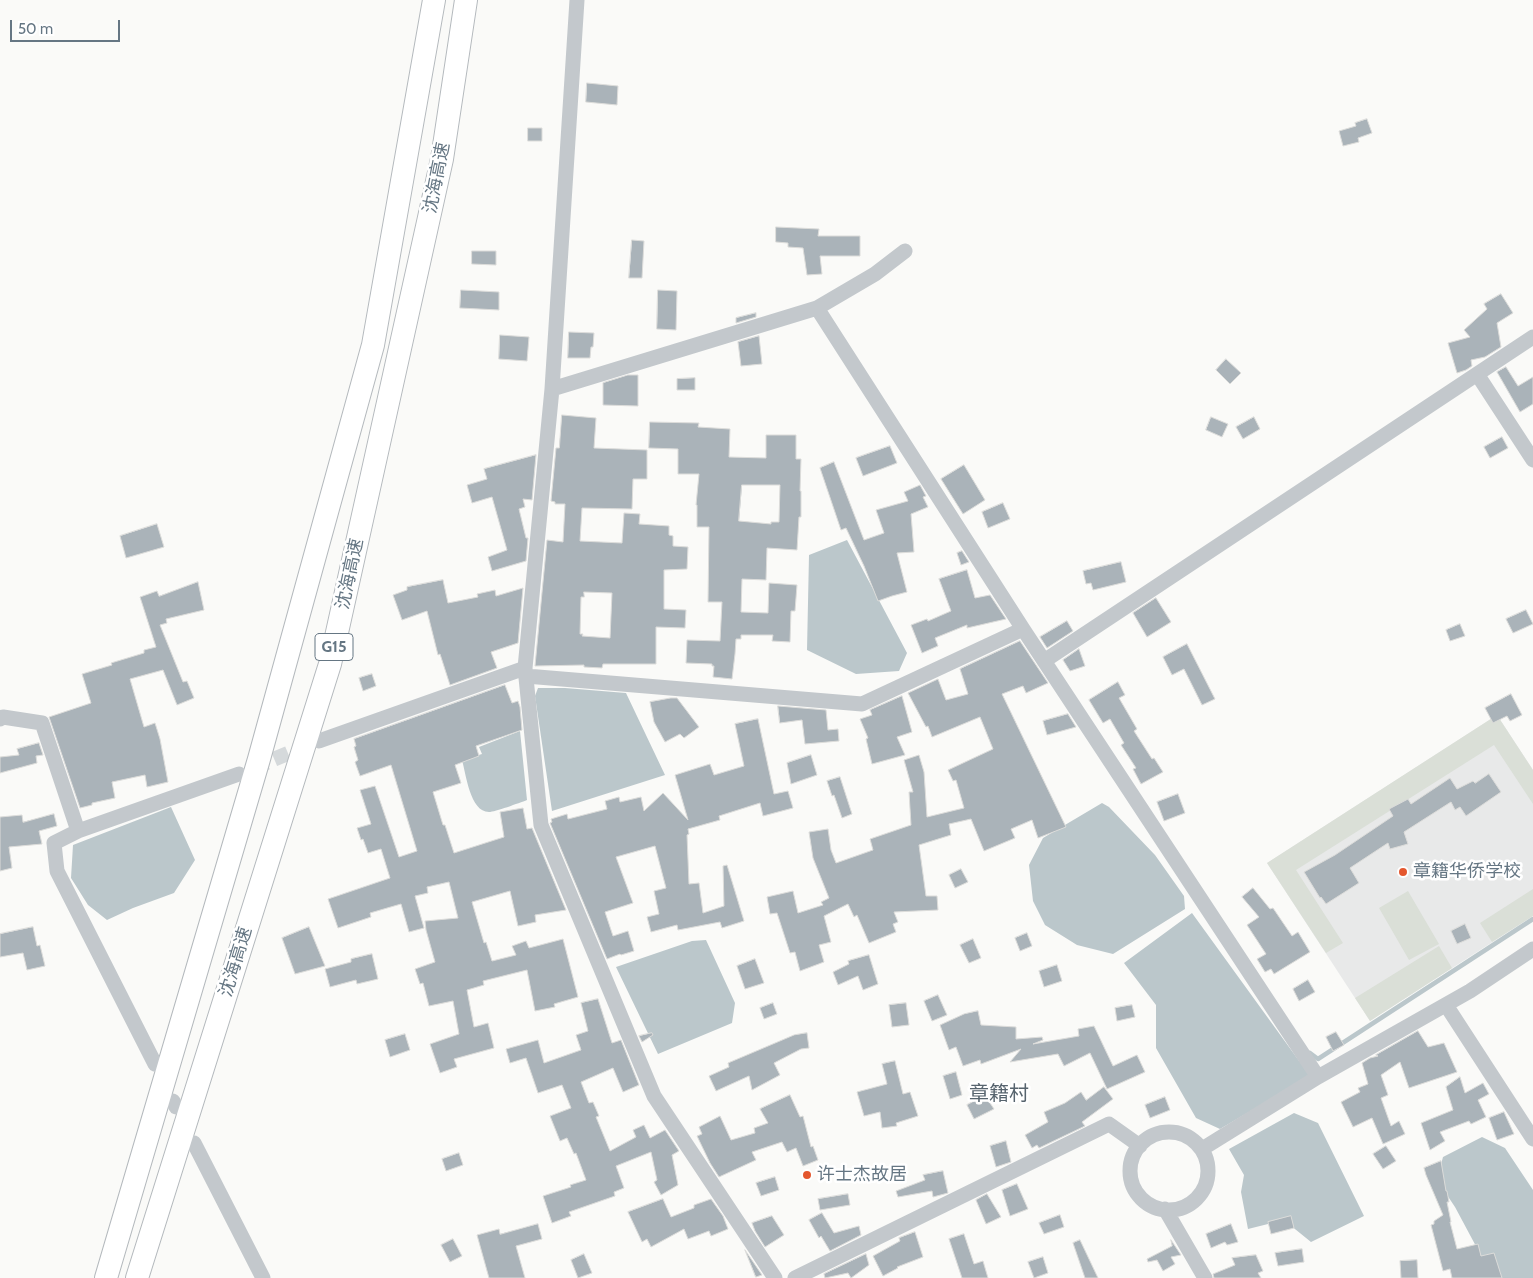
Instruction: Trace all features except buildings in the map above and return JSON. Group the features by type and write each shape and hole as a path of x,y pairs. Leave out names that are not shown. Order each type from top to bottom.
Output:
{"highway":[{"name":"沈海高速","path":"106,1278 259,759 373,345 434,0"},
{"name":"沈海高速","path":"137,1278 330,664 442,159 466,0"}],"street":[{"path":"577,0 552,388 526,672 541,825 654,1096 775,1278"},
{"path":"552,388 817,308 875,274 905,251"},
{"path":"817,308 1023,629 1318,1077"},
{"path":"1044,661 1533,337"},
{"path":"1477,374 1533,460"},
{"path":"319,741 526,672 862,704 1023,629"},
{"path":"0,718 42,723 78,831"},
{"path":"155,1064 57,871 54,843 78,831 239,774"},
{"path":"1202,1148 1318,1077 1470,991 1533,950"},
{"path":"1446,1005 1533,1139"},
{"path":"795,1278 1109,1124 1140,1146"},
{"path":"1168,1131 1180,1133 1192,1139 1202,1148 1207,1160 1208,1174 1205,1186 1199,1196 1189,1204 1177,1209 1164,1210 1152,1206 1142,1199 1134,1189 1130,1177 1130,1164 1135,1152 1143,1142 1154,1134 1168,1131"},
{"path":"194,1143 263,1278"},
{"path":"1164,1210 1205,1278"}],"shaded area":[{"path":"847,540 907,653 899,671 856,674 807,650 809,555"},
{"path":"538,688 565,688 626,693 665,775 552,811 535,696"},
{"name":"章籍华侨学校","path":"1497,715 1533,770 1533,916 1370,1021 1267,863"},
{"path":"1497,715 1533,770 1533,804 1494,745 1296,870 1343,943 1326,953 1267,863"},
{"path":"520,731 527,800 492,812 483,810 477,806 473,799 462,760 482,754 479,747"},
{"path":"1102,803 1109,807 1155,855 1184,896 1185,909 1113,954 1077,945 1045,925 1033,901 1029,865 1043,838"},
{"path":"171,807 195,860 174,893 107,920 88,905 71,878 73,845"},
{"path":"1533,889 1533,916 1492,942 1480,923"},
{"path":"1408,891 1439,944 1409,960 1379,908"},
{"path":"1192,913 1310,1076 1220,1129 1196,1118 1156,1048 1156,1005 1124,963"},
{"path":"706,940 735,1003 732,1023 658,1054 616,967 692,941"},
{"path":"1439,946 1452,968 1370,1021 1355,998"},
{"path":"1294,1113 1318,1123 1364,1216 1311,1242 1290,1225 1268,1224 1248,1229 1241,1192 1244,1175 1229,1149"},
{"path":"1482,1137 1505,1148 1533,1190 1533,1278 1493,1278 1455,1207 1437,1180 1443,1157"}],"waterway":[{"path":"1310,1053 1318,1059 1533,919"}],"tunnel":[{"path":"253,768 308,745"}],"place":[{"name":"章籍华侨学校","path":"1403,872"},
{"name":"许士杰故居","path":"807,1175"}],"district":[{"name":"章籍村","path":"999,1094"}]}
